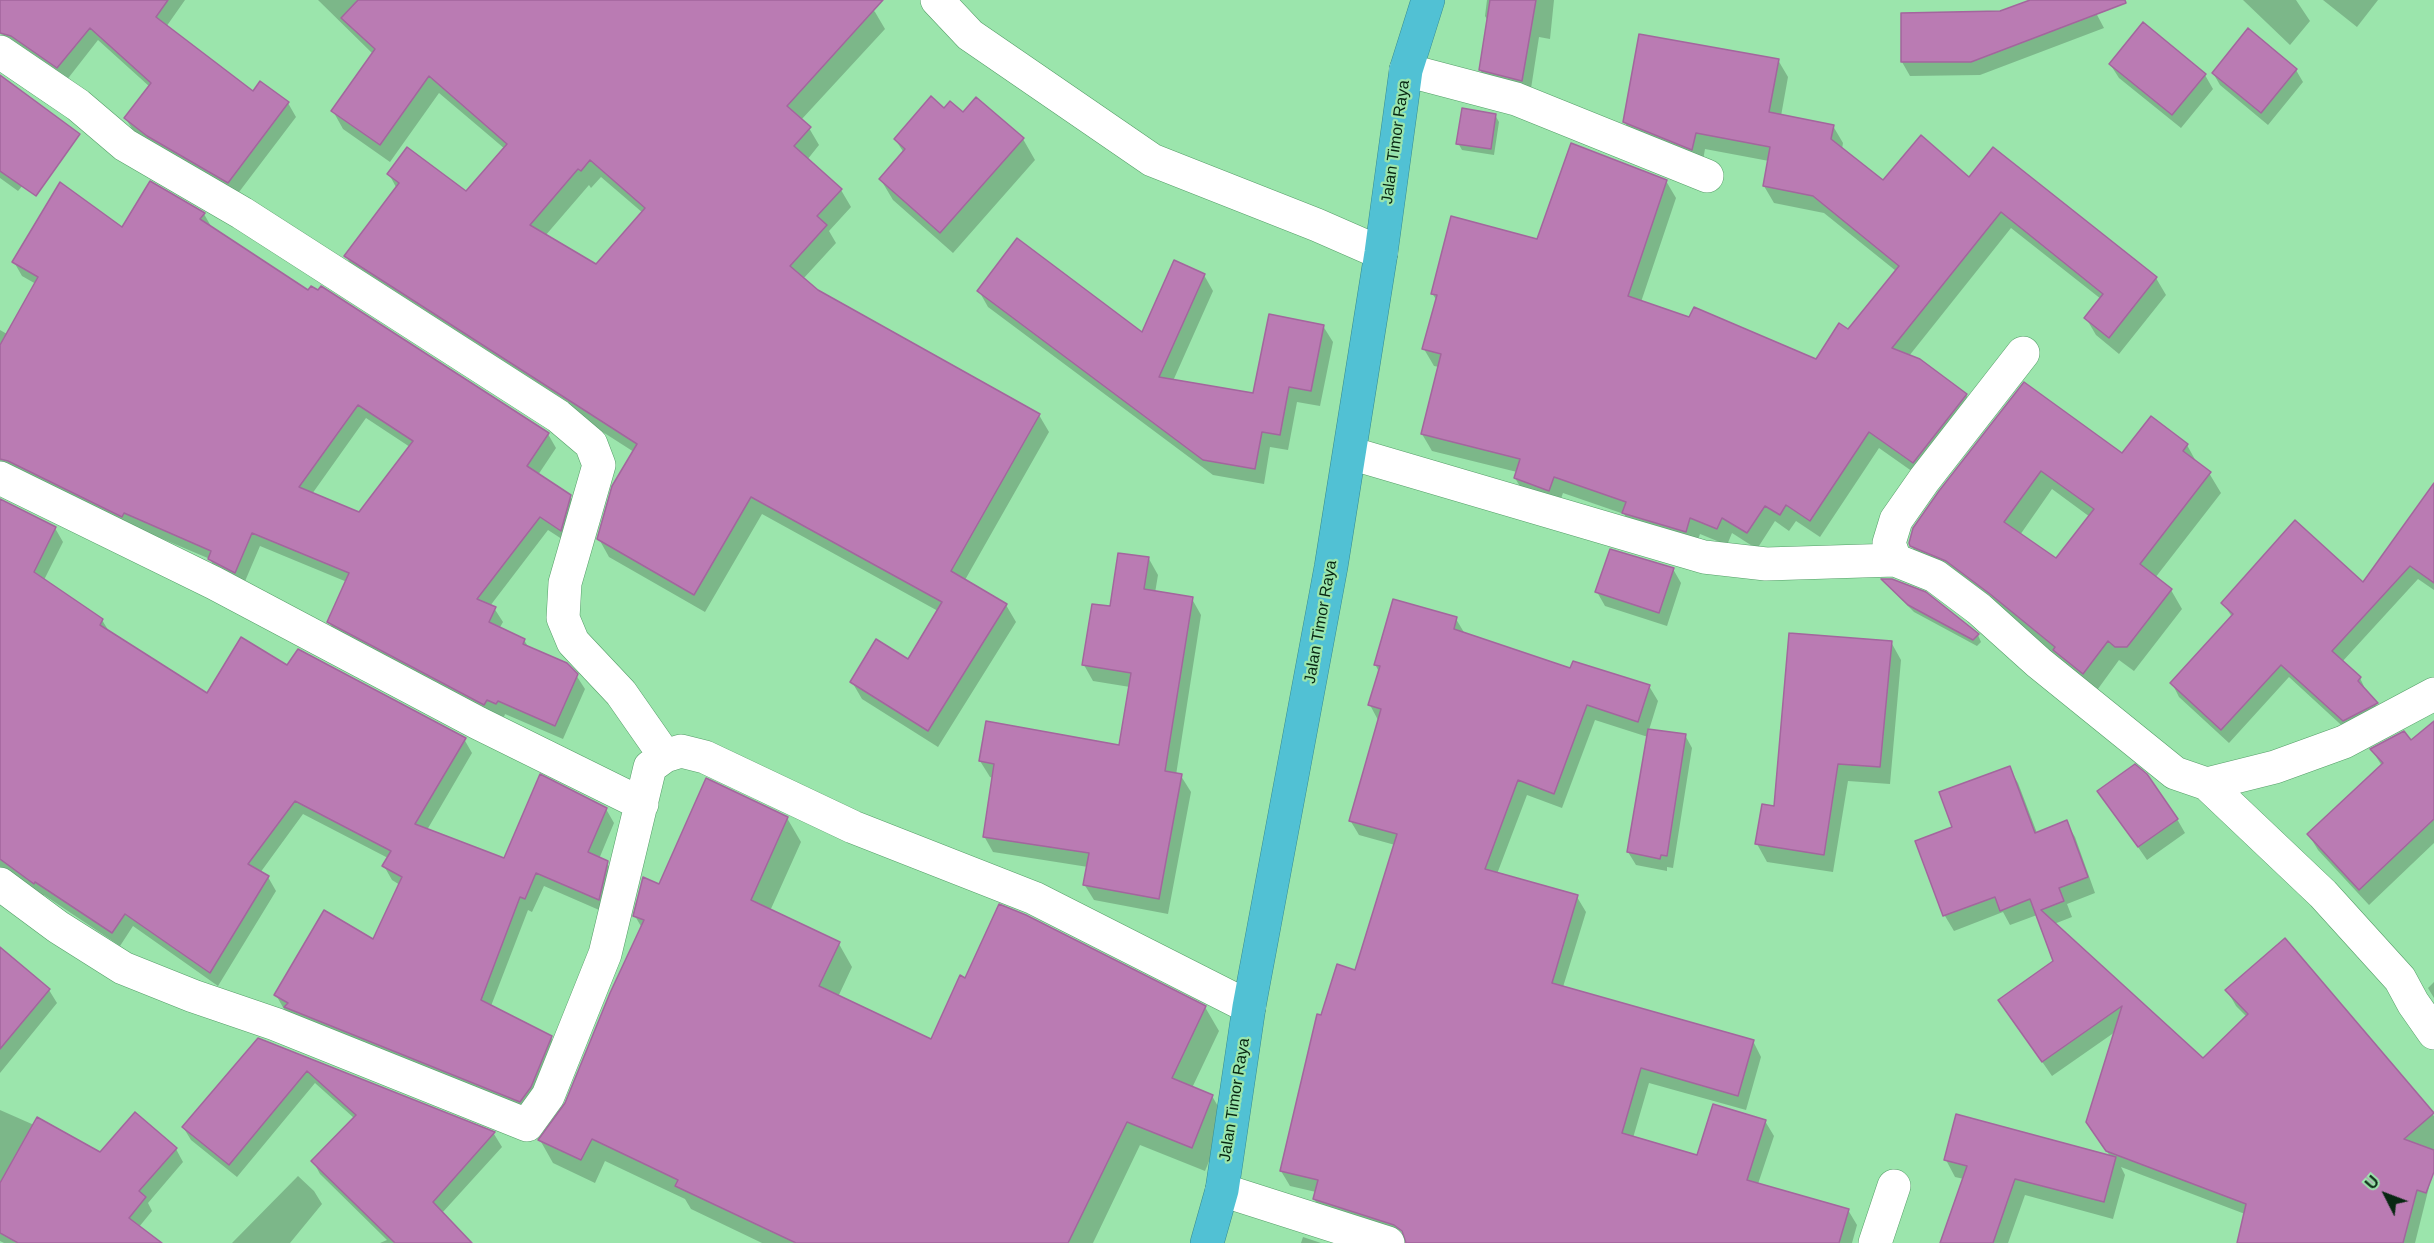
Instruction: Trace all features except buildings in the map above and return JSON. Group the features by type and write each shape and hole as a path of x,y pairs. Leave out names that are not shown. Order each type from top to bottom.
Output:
{"highway":[{"name":"Jalan Timor Raya","path":"1207,1243 1222,1190 1249,1007 1332,567 1381,253 1406,70 1428,0"}],"street":[{"path":"937,0 970,35 1152,160 1317,225 1381,253"},
{"path":"0,52 78,105 125,146 242,213 558,416 591,444 599,465 565,583 563,618 573,642 621,693 665,756"},
{"path":"1406,70 1516,99 1707,176"},
{"path":"1895,560 1889,543 1896,520 1924,480 2023,353"},
{"path":"1350,453 1704,557 1766,564 1895,560 1935,576 1979,609 2038,663 2175,772 2207,784 2331,902 2400,979 2413,1004 2434,1033"},
{"path":"0,478 214,583 478,723 642,804"},
{"path":"2207,784 2275,767 2344,742 2434,694"},
{"path":"0,884 58,927 123,968 193,996 274,1024 526,1125 548,1096 605,954 650,767 665,756 681,751 705,757 853,827 1034,898 1249,1007"},
{"path":"1875,1243 1894,1186"},
{"path":"1222,1190 1388,1243"}]}
